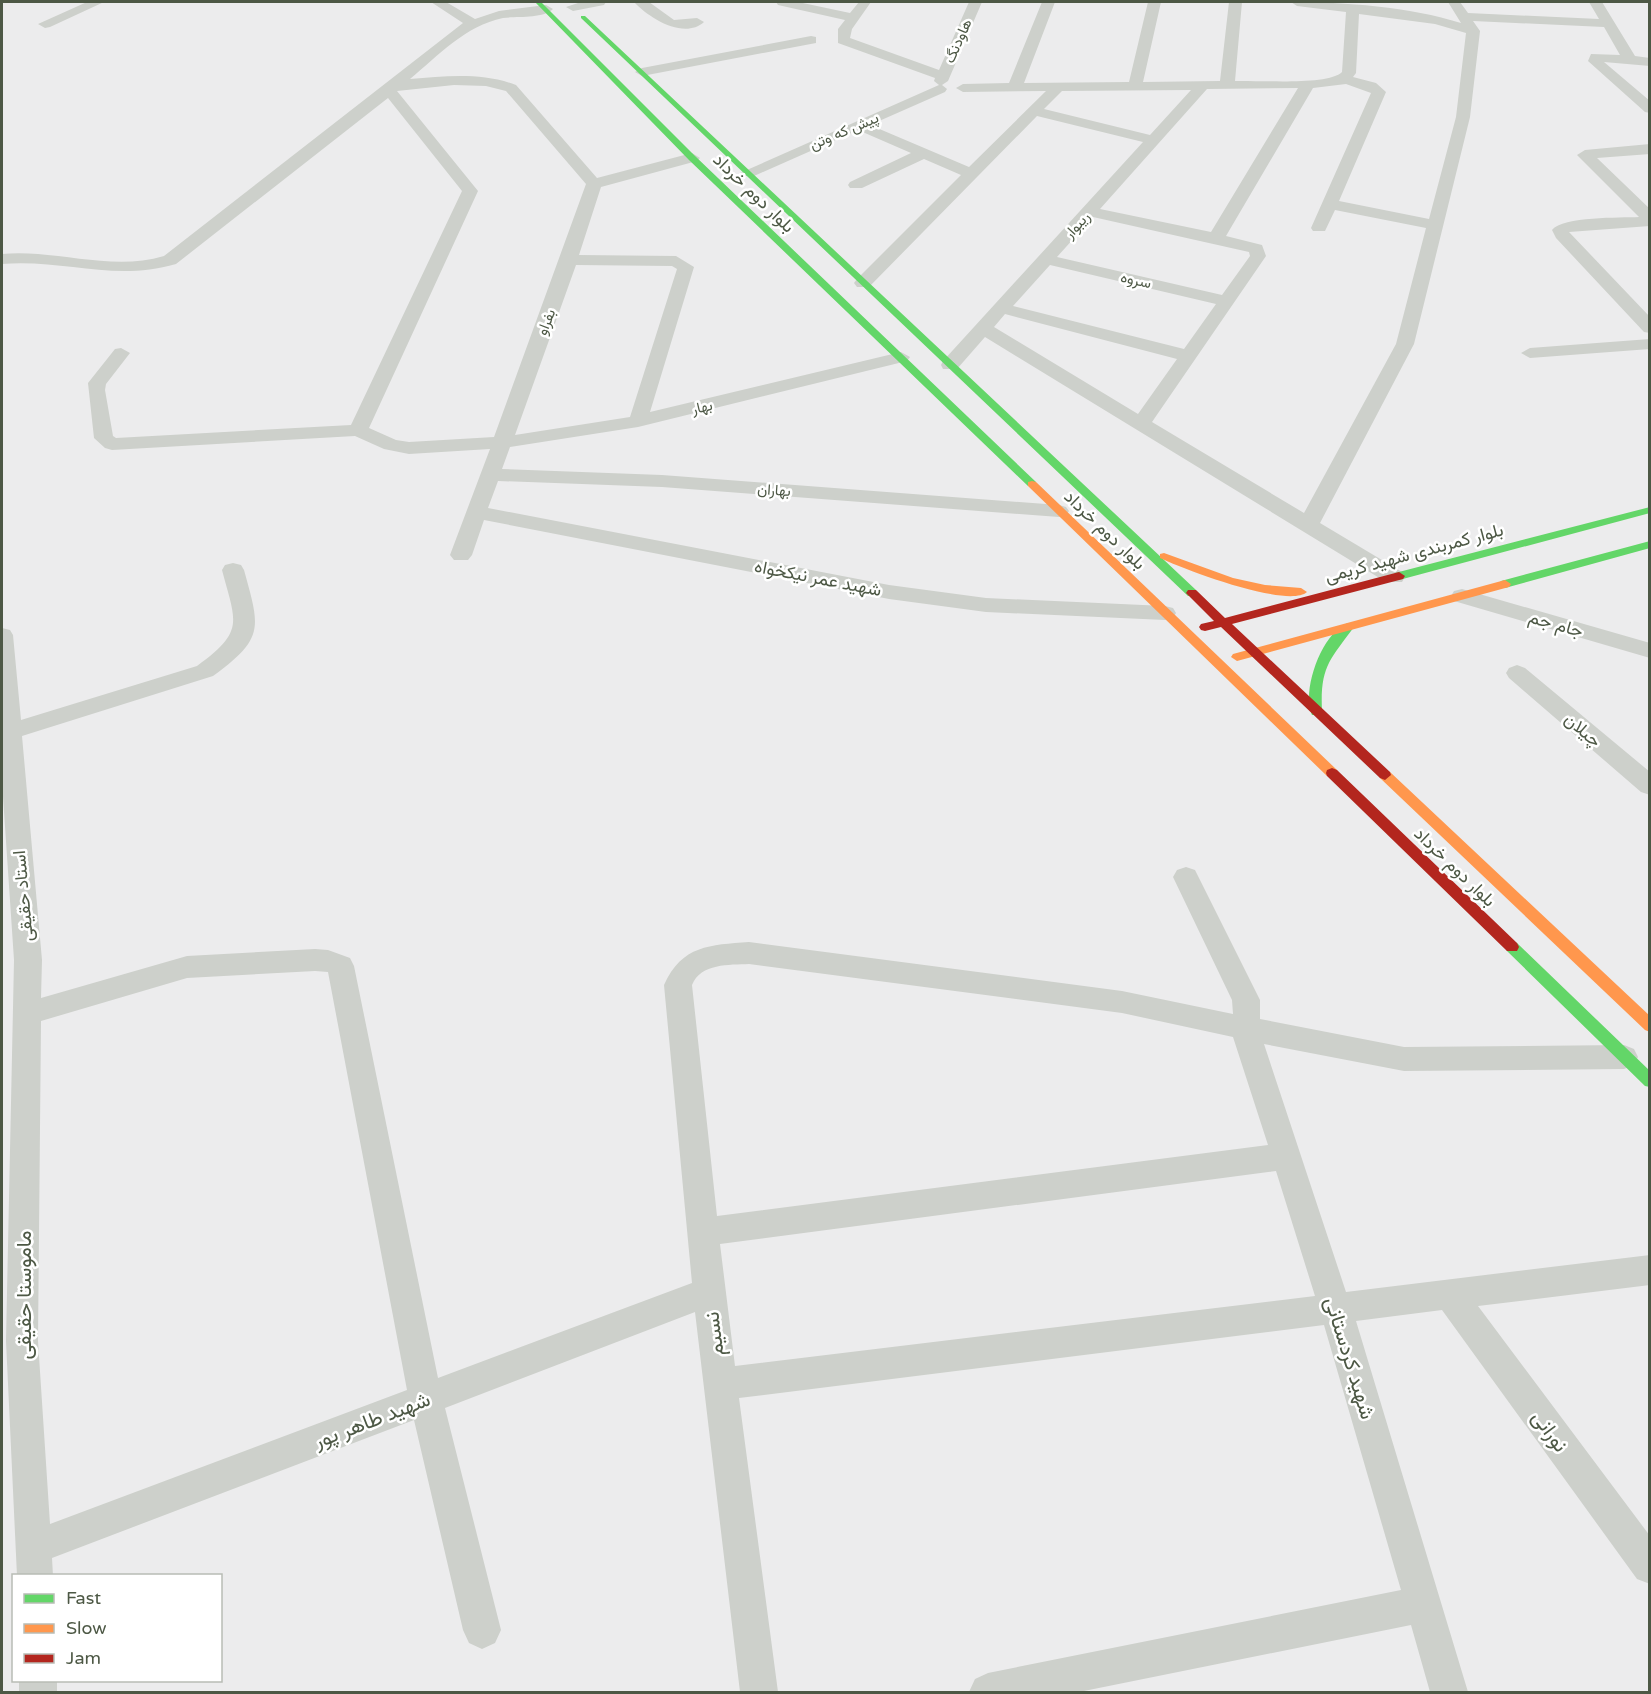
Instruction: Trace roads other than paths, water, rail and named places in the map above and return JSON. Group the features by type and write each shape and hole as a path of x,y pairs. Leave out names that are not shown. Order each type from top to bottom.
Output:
{"street":[{"path":"45,24 97,2"},
{"path":"438,2 471,23"},
{"path":"570,4 599,2"},
{"path":"641,2 671,24 697,21"},
{"path":"783,2 854,18"},
{"path":"865,2 842,36 846,42 941,82 956,80 964,84 963,88 1308,84 1343,79 1371,86 1379,92 1319,228"},
{"name":"هاودنگ","path":"941,82 975,2"},
{"path":"1015,87 1048,2"},
{"path":"1135,86 1154,2"},
{"path":"1227,85 1235,2"},
{"path":"1297,2 1468,24 1607,23"},
{"path":"1308,525 1405,344 1463,117 1468,24 1454,2"},
{"path":"1596,2 1630,60"},
{"name":"بلوار دوم خرداد","path":"570,4 1650,1026"},
{"path":"2,259 47,257 144,268 170,260 392,88 462,28 471,23 542,5"},
{"name":"بلوار دوم خرداد","path":"542,5 692,158 1187,632 1650,1081"},
{"path":"1343,79 1349,73 1353,9"},
{"path":"642,72 811,40"},
{"path":"1650,62 1605,56 1596,57 1595,61 1650,109"},
{"path":"392,88 485,82 505,85 511,88 594,184 692,158"},
{"name":"پیش که وتن","path":"748,173 858,125 941,82"},
{"path":"1216,238 1308,84"},
{"name":"ریبوار","path":"950,365 1203,85"},
{"path":"863,283 1058,87"},
{"path":"121,353 97,383 96,390 104,438 112,444 358,430 470,191 392,88"},
{"path":"1034,111 1154,140"},
{"path":"858,125 972,174"},
{"path":"1650,149 1585,155 1650,220"},
{"path":"856,185 924,153"},
{"name":"بفراو","path":"461,555 500,443 569,260 594,184"},
{"path":"1330,204 1437,225"},
{"path":"1089,211 1250,246 1256,249 1258,256 1141,424"},
{"path":"1650,220 1573,226 1560,230 1562,235 1650,328"},
{"name":"سروه","path":"1046,259 1227,301"},
{"path":"569,260 676,261 686,267 638,421"},
{"path":"1001,308 1188,356"},
{"path":"983,328 1394,577"},
{"path":"1530,353 1650,344"},
{"name":"بهار","path":"358,430 391,446 409,448 500,443 638,421 901,357"},
{"name":"بهاران","path":"489,475 662,481 1059,511"},
{"name":"بلوار کمربندی شهید کریمی","path":"1187,632 1650,510"},
{"name":"شهید عمر نیکخواه","path":"476,512 889,592 986,605 1165,613"},
{"path":"1138,543 1186,567 1236,585 1270,591 1339,591"},
{"path":"1218,662 1650,544"},
{"path":"9,732 205,671 226,657 241,643 247,625 233,570"},
{"name":"جام جم","path":"1462,596 1650,651"},
{"path":"1316,712 1313,689 1317,671 1326,650 1348,627"},
{"name":"استاد حقیقی","path":"2,635 9,732 8,782 28,960 26,1014"},
{"name":"چیلان","path":"1517,673 1650,786"},
{"path":"1364,803 1403,794"},
{"name":"شهید کردستانی","path":"1186,877 1245,1000 1247,1014 1244,1026 1336,1310 1449,1692"},
{"name":"نسیم","path":"759,1692 709,1292 678,985 681,974 692,963 709,956 749,953 1122,1002 1244,1026"},
{"path":"26,1014 187,967 315,960 328,961 340,966 426,1400 482,1630"},
{"name":"ماموستا حقیقی","path":"26,1014 12,1345 35,1561"},
{"path":"1244,1026 1326,1046 1404,1059 1624,1057"},
{"path":"703,1232 1286,1156"},
{"path":"720,1384 1650,1270"},
{"name":"شهید طاهر پور","path":"35,1561 426,1400 709,1292"},
{"name":"نورانی","path":"1451,1296 1650,1566"},
{"path":"988,1692 1423,1604"}]}
